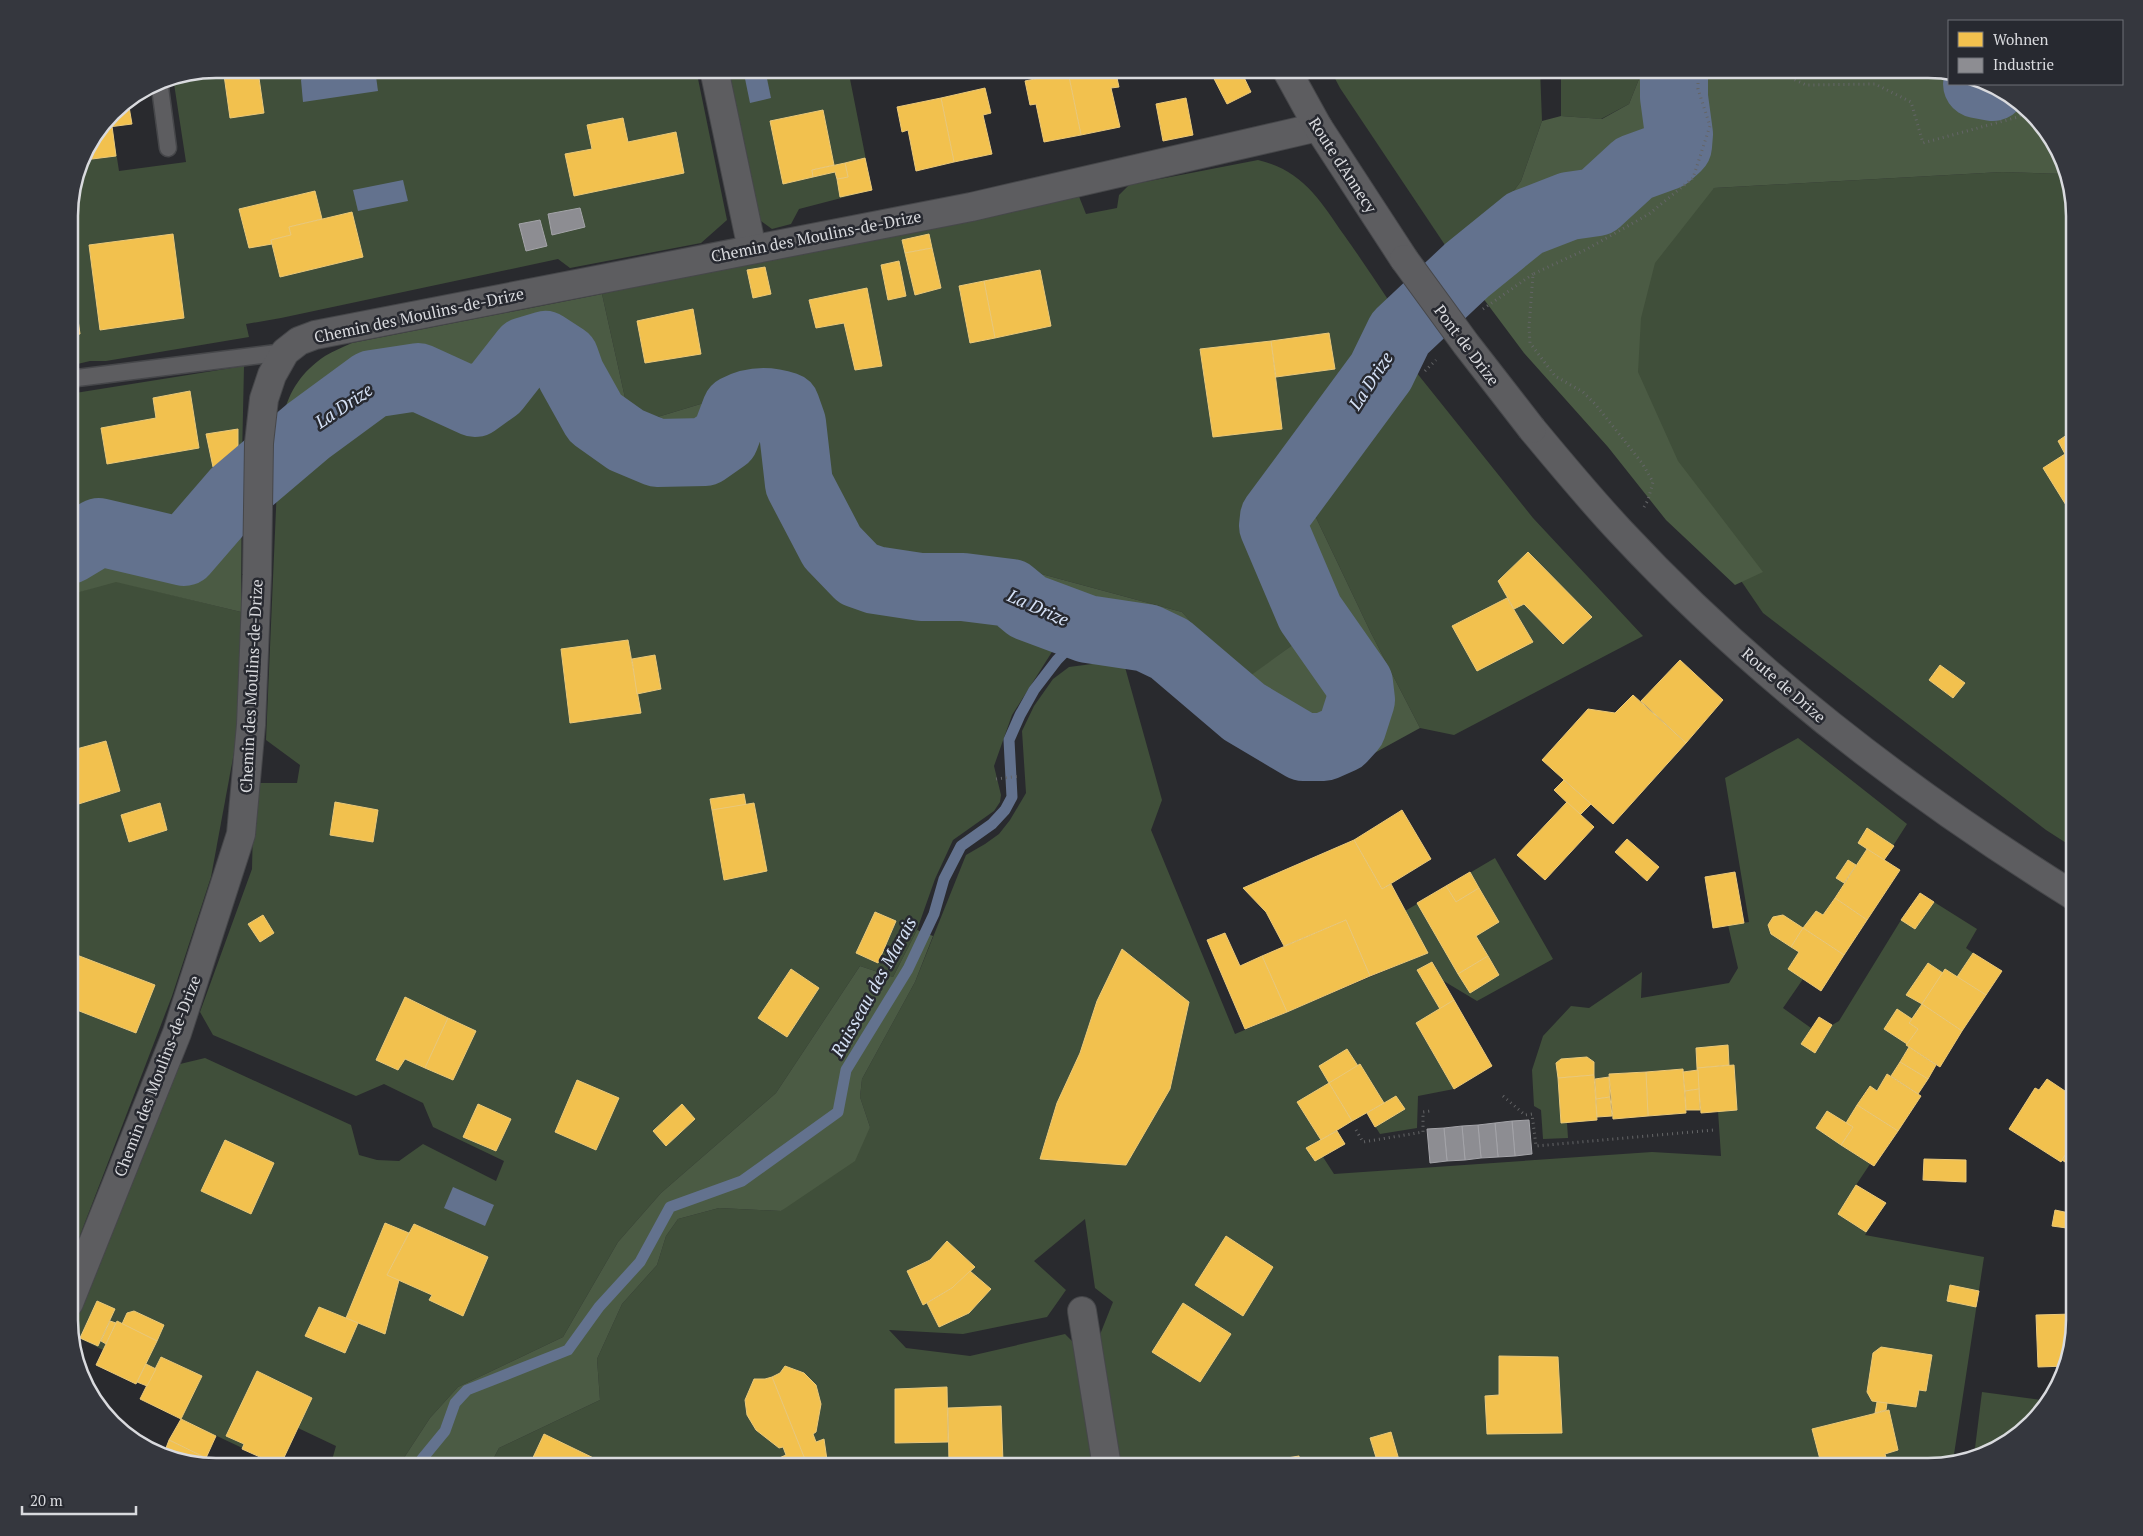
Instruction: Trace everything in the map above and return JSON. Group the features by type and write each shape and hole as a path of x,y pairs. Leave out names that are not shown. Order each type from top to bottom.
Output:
{"street":[{"path":"716,78 752,248"},
{"name":"Route d'Annecy","path":"1291,78 1318,127 1404,259"},
{"name":"Chemin des Moulins-de-Drize","path":"78,1280 177,1033 242,834 251,725 257,575 259,443 264,399 272,375 285,352 299,341 315,335 752,248 970,207 1318,127"},
{"name":"Pont de Drize","path":"1404,259 1466,344 1532,429"},
{"name":"Route de Drize","path":"1532,429 1621,532 1704,615 1817,715 1946,812 2066,891"},
{"path":"1082,1311 1106,1458"}],"lane":[{"path":"160,89 168,148"},
{"path":"78,378 285,352"}],"path":[{"path":"1621,532 1643,509 1648,500 1652,482 1642,463 1596,405 1583,392 1555,376 1530,342 1529,327 1533,274 1587,249 1649,214 1693,178 1710,126 1698,89 1698,78"},
{"path":"1791,78 1806,85 1875,84 1911,102 1924,143 2021,115"},
{"path":"996,779 1020,776"},
{"path":"1503,1096 1525,1115 1532,1114 1536,1146 1714,1130"},
{"path":"1356,1130 1363,1142 1423,1132 1424,1112 1430,1111"}],"green space":[{"path":"216,78 698,78 727,220 701,243 570,268 558,259 246,324 249,337 106,361 90,361 78,364 78,207 82,180 96,147 112,126 119,171 186,162 174,84 189,80"},
{"path":"729,78 850,78 872,190 799,209 791,224 772,229 757,218"},
{"path":"1335,78 1540,78 1542,121 1521,181 1459,266"},
{"path":"1561,78 1639,78 1629,104 1601,119 1561,116"},
{"path":"1639,79 1948,79 1948,85 1972,85 1996,96 2011,106 2031,125 2042,139 2059,174 2002,172 1714,188 1655,263 1641,318 1638,372 1678,461 1763,572 1735,585 1666,520 1608,447 1524,353 1459,266 1521,181 1542,121 1561,116 1602,119 1629,104"},
{"path":"1258,160 1287,171 1308,188 1327,210 1387,298 1369,359 1256,506 1253,536 1298,641 1243,682 1182,612 1034,572 965,571 880,565 848,533 828,500 794,386 737,393 631,425 602,294 765,257 1078,194 1086,214 1117,208 1119,195 1129,185"},
{"path":"2002,172 2059,174 2063,189 2066,216 2066,843 2046,830 1763,613 1654,453 1596,262 1714,188"},
{"path":"602,294 631,425 737,393 794,386 828,501 848,533 880,565 965,571 1034,572 1182,612 1243,681 1298,641 1253,536 1256,506 1369,359 1387,298 1405,325 1408,362 1310,505 1371,633 1420,728 1358,762 1332,773 1308,776 1286,770 1249,749 1153,664 1123,660 1092,645 1057,644 1022,613 952,599 843,586 810,541 779,436 751,442 740,459 704,479 614,454 571,409 548,372 536,373 510,403 468,415 418,395 381,396 297,465 277,486 280,431 289,398 309,369 328,354 352,343"},
{"path":"1408,362 1533,518 1643,636 1454,735 1420,728 1371,633 1310,505"},
{"path":"244,366 242,458 178,534 93,512 78,516 78,393"},
{"path":"548,372 571,409 740,459 751,442 779,436 810,541 952,599 1022,613 1057,644 1012,715 994,766 1001,795 1000,802 994,811 953,840 935,879 917,930 893,977 860,966 776,1093 661,1193 618,1242 563,1337 458,1387 430,1418 404,1458 333,1458 336,1446 298,1428 284,1458 263,1458 181,1419 201,1376 162,1357 156,1369 146,1365 136,1384 96,1365 103,1350 79,1338 78,1316 180,1064 205,1058 351,1125 359,1155 377,1160 399,1161 423,1144 496,1181 504,1161 433,1127 423,1103 384,1084 356,1096 213,1035 200,1012 252,869 253,825 260,783 297,783 300,765 266,740 277,486 297,465 381,396 418,395 468,415 510,403 536,373"},
{"path":"242,458 241,612 116,582 78,593 78,516 93,512 178,534"},
{"path":"115,581 241,612 240,720 211,877 172,996 78,1241 78,592"},
{"path":"1123,660 1162,800 1151,830 1235,1034 1427,953 1405,911 1495,858 1553,959 1477,1001 1442,980 1433,962 1417,970 1440,1009 1416,1023 1454,1089 1418,1096 1417,1128 1380,1134 1367,1113 1337,1130 1345,1144 1323,1157 1334,1174 1652,1152 1721,1156 1718,1111 1701,1113 1697,1070 1683,1072 1682,1069 1609,1074 1609,1077 1594,1079 1597,1120 1567,1123 1568,1138 1543,1139 1541,1110 1534,1106 1532,1070 1543,1036 1571,1006 1589,1008 1642,972 1641,998 1729,983 1738,968 1728,925 1749,922 1725,778 1798,738 1907,824 1884,860 1867,849 1823,915 1816,911 1791,947 1799,952 1788,969 1803,979 1783,1008 1811,1028 1801,1044 1815,1053 1832,1025 1839,1021 1901,920 1934,902 1977,929 1966,948 1973,953 1957,977 1945,969 1943,973 1928,963 1907,995 1922,1004 1909,1023 1918,1029 1906,1045 1909,1047 1891,1076 1887,1074 1877,1091 1869,1086 1859,1101 1846,1128 1841,1145 1870,1164 1856,1185 1886,1203 1865,1235 1984,1257 1954,1456 1927,1458 1119,1458 1099,1337 1113,1302 1095,1288 1085,1219 1034,1261 1066,1290 1047,1317 963,1334 889,1330 906,1348 970,1356 1065,1334 1078,1347 1097,1454 1096,1458 494,1458 499,1448 600,1400 597,1359 622,1304 657,1265 666,1236 678,1219 719,1208 781,1211 870,1127 860,1097 862,1079 915,982 966,855 999,834 1026,793 1022,731 1034,706 1053,679 1069,667"},
{"path":"917,930 933,936 915,982 862,1079 860,1097 870,1127 855,1161 781,1211 719,1208 678,1219 666,1236 657,1265 622,1304 597,1359 600,1400 499,1448 494,1458 404,1458 430,1418 458,1387 563,1337 618,1242 661,1193 776,1093 860,966 893,977"},
{"path":"1982,1392 2040,1400 2018,1424 2004,1435 1975,1450"}],"water":[{"path":"302,78 376,78 378,91 303,102"},
{"path":"745,78 767,78 771,98 750,103"},
{"path":"403,180 408,201 358,211 353,190"},
{"path":"453,1187 494,1205 485,1226 444,1208"}],"building: Wohnen":[{"path":"224,78 259,78 264,113 230,118"},
{"path":"1039,78 1069,78 1081,135 1044,142 1036,104 1030,105 1025,81"},
{"path":"1069,78 1117,78 1119,87 1111,88 1120,127 1081,135"},
{"path":"1214,78 1244,78 1251,92 1227,104"},
{"path":"985,88 991,113 983,115 992,154 954,162 941,98"},
{"path":"941,98 954,162 916,171 908,130 902,132 897,107"},
{"path":"1186,98 1193,135 1163,141 1156,104"},
{"path":"129,108 132,124 111,127"},
{"path":"823,110 834,165 812,170 813,177 783,184 770,121"},
{"path":"623,118 628,142 676,132 684,173 574,196 565,154 592,149 587,125"},
{"path":"111,126 116,156 90,159 101,139"},
{"path":"865,158 872,190 840,197 837,179 848,177 845,163"},
{"path":"845,163 848,177 837,179 835,172 813,177 812,170"},
{"path":"315,191 322,219 289,227 291,235 271,240 272,244 249,248 239,209"},
{"path":"352,212 363,257 280,277 271,240 291,235 289,227"},
{"path":"173,234 184,318 100,330 89,245"},
{"path":"929,234 932,248 905,253 902,240"},
{"path":"932,248 941,288 915,295 905,253"},
{"path":"899,261 906,296 888,300 881,265"},
{"path":"765,267 771,294 753,298 747,270"},
{"path":"1040,270 1051,326 995,338 984,281"},
{"path":"984,281 995,338 970,343 959,286"},
{"path":"867,288 882,366 855,370 844,323 816,328 809,300"},
{"path":"693,309 701,354 645,363 637,321"},
{"path":"1329,333 1335,369 1276,377 1271,341"},
{"path":"1271,341 1282,429 1213,437 1200,349"},
{"path":"190,391 199,448 107,464 101,428 156,418 153,398"},
{"path":"238,429 238,462 213,467 206,434"},
{"path":"2066,436 2066,505 2043,468 2065,454 2058,441"},
{"path":"1528,552 1592,617 1563,644 1524,604 1514,609 1498,581"},
{"path":"1507,598 1533,642 1477,671 1452,626"},
{"path":"628,640 641,713 570,723 561,649"},
{"path":"655,655 661,689 637,694 632,659"},
{"path":"1680,660 1723,700 1686,743 1641,701"},
{"path":"1940,665 1965,683 1953,698 1929,680"},
{"path":"1633,695 1686,743 1613,824 1542,760 1588,709 1615,713"},
{"path":"106,741 120,791 78,804 78,749"},
{"path":"1564,780 1591,804 1580,815 1554,790"},
{"path":"744,794 746,805 712,810 710,799"},
{"path":"335,802 378,810 373,842 330,835"},
{"path":"1567,802 1594,827 1545,880 1517,855"},
{"path":"160,803 167,830 129,842 121,815"},
{"path":"754,803 767,871 724,880 712,810"},
{"path":"1402,810 1431,859 1382,889 1354,840"},
{"path":"1867,828 1894,846 1884,860 1858,843"},
{"path":"1627,839 1659,867 1647,881 1615,852"},
{"path":"1354,840 1382,889 1391,884 1428,953 1370,976 1346,920 1284,946 1266,912 1243,888"},
{"path":"1867,849 1900,870 1867,920 1835,898"},
{"path":"1848,860 1856,865 1844,883 1836,878"},
{"path":"1470,872 1479,888 1456,902 1446,886"},
{"path":"1735,872 1744,923 1713,928 1705,877"},
{"path":"1446,886 1456,902 1479,888 1499,922 1476,936 1488,956 1458,974 1417,903"},
{"path":"1920,893 1934,902 1915,929 1901,920"},
{"path":"1835,898 1867,920 1844,955 1803,928 1816,911 1823,915"},
{"path":"875,912 896,921 878,963 856,953"},
{"path":"263,915 274,933 260,942 248,924"},
{"path":"1783,915 1803,928 1791,947 1771,934 1768,925 1773,917"},
{"path":"1346,920 1370,976 1287,1012 1262,956"},
{"path":"1803,928 1844,955 1821,991 1788,969 1799,952 1791,947"},
{"path":"1225,933 1240,966 1262,956 1287,1012 1245,1029 1207,940"},
{"path":"1122,949 1189,1002 1170,1089 1126,1165 1040,1159 1057,1103 1080,1053 1097,1001"},
{"path":"1973,953 2002,971 1986,995 1957,977"},
{"path":"78,955 155,985 136,1033 78,1010"},
{"path":"1488,956 1499,975 1470,993 1458,974"},
{"path":"1432,962 1454,1000 1440,1009 1417,970"},
{"path":"1928,963 1943,973 1922,1004 1906,995"},
{"path":"791,969 819,988 787,1037 758,1018"},
{"path":"1945,969 1986,995 1962,1031 1922,1004"},
{"path":"405,997 448,1018 425,1068 405,1059 398,1070 376,1060"},
{"path":"1454,1000 1492,1066 1454,1089 1416,1023"},
{"path":"1922,1004 1962,1031 1940,1067 1906,1045 1918,1029 1909,1023"},
{"path":"1897,1009 1912,1019 1909,1023 1918,1029 1907,1044 1884,1029"},
{"path":"1819,1017 1832,1025 1815,1053 1801,1044"},
{"path":"448,1018 476,1031 453,1080 425,1068"},
{"path":"1728,1045 1729,1065 1697,1068 1696,1048"},
{"path":"1909,1047 1936,1065 1928,1079 1900,1062"},
{"path":"1347,1049 1358,1066 1329,1083 1319,1066"},
{"path":"1587,1057 1594,1062 1594,1075 1558,1078 1556,1063 1561,1059"},
{"path":"1900,1062 1928,1079 1918,1094 1891,1076"},
{"path":"1360,1064 1384,1103 1352,1121 1329,1083"},
{"path":"1734,1065 1737,1110 1701,1113 1697,1068"},
{"path":"1683,1069 1686,1113 1648,1116 1646,1072"},
{"path":"1698,1070 1699,1089 1685,1091 1683,1072"},
{"path":"1646,1072 1648,1116 1613,1119 1609,1074"},
{"path":"1887,1074 1921,1096 1898,1131 1857,1105 1870,1086 1877,1091"},
{"path":"1594,1075 1597,1120 1561,1123 1558,1078"},
{"path":"1609,1077 1610,1097 1596,1099 1595,1079"},
{"path":"2047,1079 2066,1092 2066,1154 2061,1162 2009,1129 2035,1088 2039,1090"},
{"path":"577,1080 619,1098 596,1150 555,1132"},
{"path":"1329,1083 1352,1121 1321,1140 1297,1102"},
{"path":"1699,1089 1700,1110 1686,1110 1685,1091"},
{"path":"1396,1096 1405,1109 1375,1127 1367,1113"},
{"path":"1610,1097 1612,1116 1597,1117 1596,1099"},
{"path":"478,1104 511,1119 496,1151 463,1137"},
{"path":"682,1104 695,1119 666,1146 653,1131"},
{"path":"1857,1105 1898,1131 1874,1166 1841,1145 1853,1127 1846,1123"},
{"path":"1827,1111 1853,1127 1841,1145 1816,1128"},
{"path":"1337,1131 1345,1144 1315,1161 1306,1148"},
{"path":"225,1140 274,1163 251,1214 201,1191"},
{"path":"2066,1154 2066,1163 2062,1160"},
{"path":"1924,1159 1966,1160 1966,1182 1923,1180"},
{"path":"1856,1185 1886,1203 1866,1232 1838,1214"},
{"path":"2055,1210 2066,1212 2066,1228 2052,1226"},
{"path":"385,1223 409,1233 387,1275 399,1280 385,1334 346,1318"},
{"path":"414,1224 488,1257 463,1316 429,1300 432,1295 387,1275"},
{"path":"1226,1236 1273,1267 1243,1316 1195,1285"},
{"path":"947,1241 975,1267 952,1288 923,1305 907,1271 930,1260"},
{"path":"970,1271 991,1289 969,1313 939,1327 927,1303 952,1288"},
{"path":"1950,1285 1979,1291 1976,1307 1947,1301"},
{"path":"97,1301 115,1309 98,1346 80,1338"},
{"path":"1183,1303 1231,1334 1200,1382 1152,1352"},
{"path":"319,1307 358,1323 345,1353 305,1336"},
{"path":"134,1311 164,1325 157,1341 122,1324 127,1313"},
{"path":"2066,1314 2063,1347 2057,1366 2038,1367 2036,1315"},
{"path":"110,1321 116,1323 106,1344 101,1341"},
{"path":"117,1321 157,1341 136,1384 96,1365"},
{"path":"1881,1347 1932,1355 1926,1391 1919,1390 1916,1407 1872,1401 1867,1392 1873,1353"},
{"path":"1499,1356 1558,1357 1562,1433 1487,1434 1485,1396 1499,1395"},
{"path":"161,1357 202,1376 181,1419 140,1399"},
{"path":"146,1364 156,1369 147,1386 137,1382"},
{"path":"785,1366 804,1373 816,1385 821,1404 816,1432 813,1434 816,1442 824,1439 827,1458 804,1458 772,1377 780,1373"},
{"path":"257,1371 312,1398 284,1458 262,1458 242,1449 244,1444 226,1436"},
{"path":"772,1377 804,1458 779,1458 786,1455 783,1447 779,1448 756,1430 747,1415 745,1400 754,1379"},
{"path":"947,1387 948,1442 895,1443 895,1389"},
{"path":"1877,1402 1887,1403 1886,1410 1875,1413"},
{"path":"1001,1406 1003,1458 949,1458 948,1408"},
{"path":"1889,1410 1898,1450 1885,1454 1886,1458 1820,1458 1812,1429"},
{"path":"181,1419 216,1436 206,1457 169,1440"},
{"path":"1391,1432 1398,1458 1376,1458 1370,1438"},
{"path":"544,1434 594,1458 533,1458"},
{"path":"169,1440 205,1457 189,1456 166,1449"}],"building: Industrie":[{"path":"580,208 585,227 552,235 548,214"},
{"path":"540,220 547,246 526,251 519,224"},
{"path":"1529,1120 1532,1154 1515,1156 1512,1121"},
{"path":"1512,1121 1515,1156 1498,1157 1495,1123"},
{"path":"1495,1123 1498,1157 1481,1158 1478,1125"},
{"path":"1478,1125 1481,1158 1465,1160 1462,1126"},
{"path":"1462,1126 1465,1160 1447,1161 1444,1128"},
{"path":"1444,1128 1447,1161 1430,1163 1427,1129"}],"waterway":[{"name":"La Drize","path":"78,545 99,532 184,552 235,493 308,431 372,384 418,377 475,403 496,388 525,351 545,345 565,358 571,375 595,418 626,440 657,453 705,452 725,438 736,409 748,404 761,402 786,406 792,423 799,484 832,547 858,574 875,580 921,587 963,587 1011,593 1028,607 1087,629 1147,638 1170,649 1244,712 1303,747 1324,747 1342,739 1352,728 1361,700 1359,683 1310,613 1273,526 1274,517 1381,372 1400,333 1467,270 1525,223 1569,206 1597,202 1634,168 1667,156 1678,146 1679,134 1674,97 1674,78"},
{"name":"Ruisseau des Marais","path":"423,1458 445,1431 455,1403 467,1390 568,1350 599,1307 640,1262 670,1207 742,1181 838,1112 846,1070 908,969 934,914 944,879 961,846 992,824 1005,810 1012,797 1009,740 1020,715 1034,690 1057,660 1087,629"}]}
